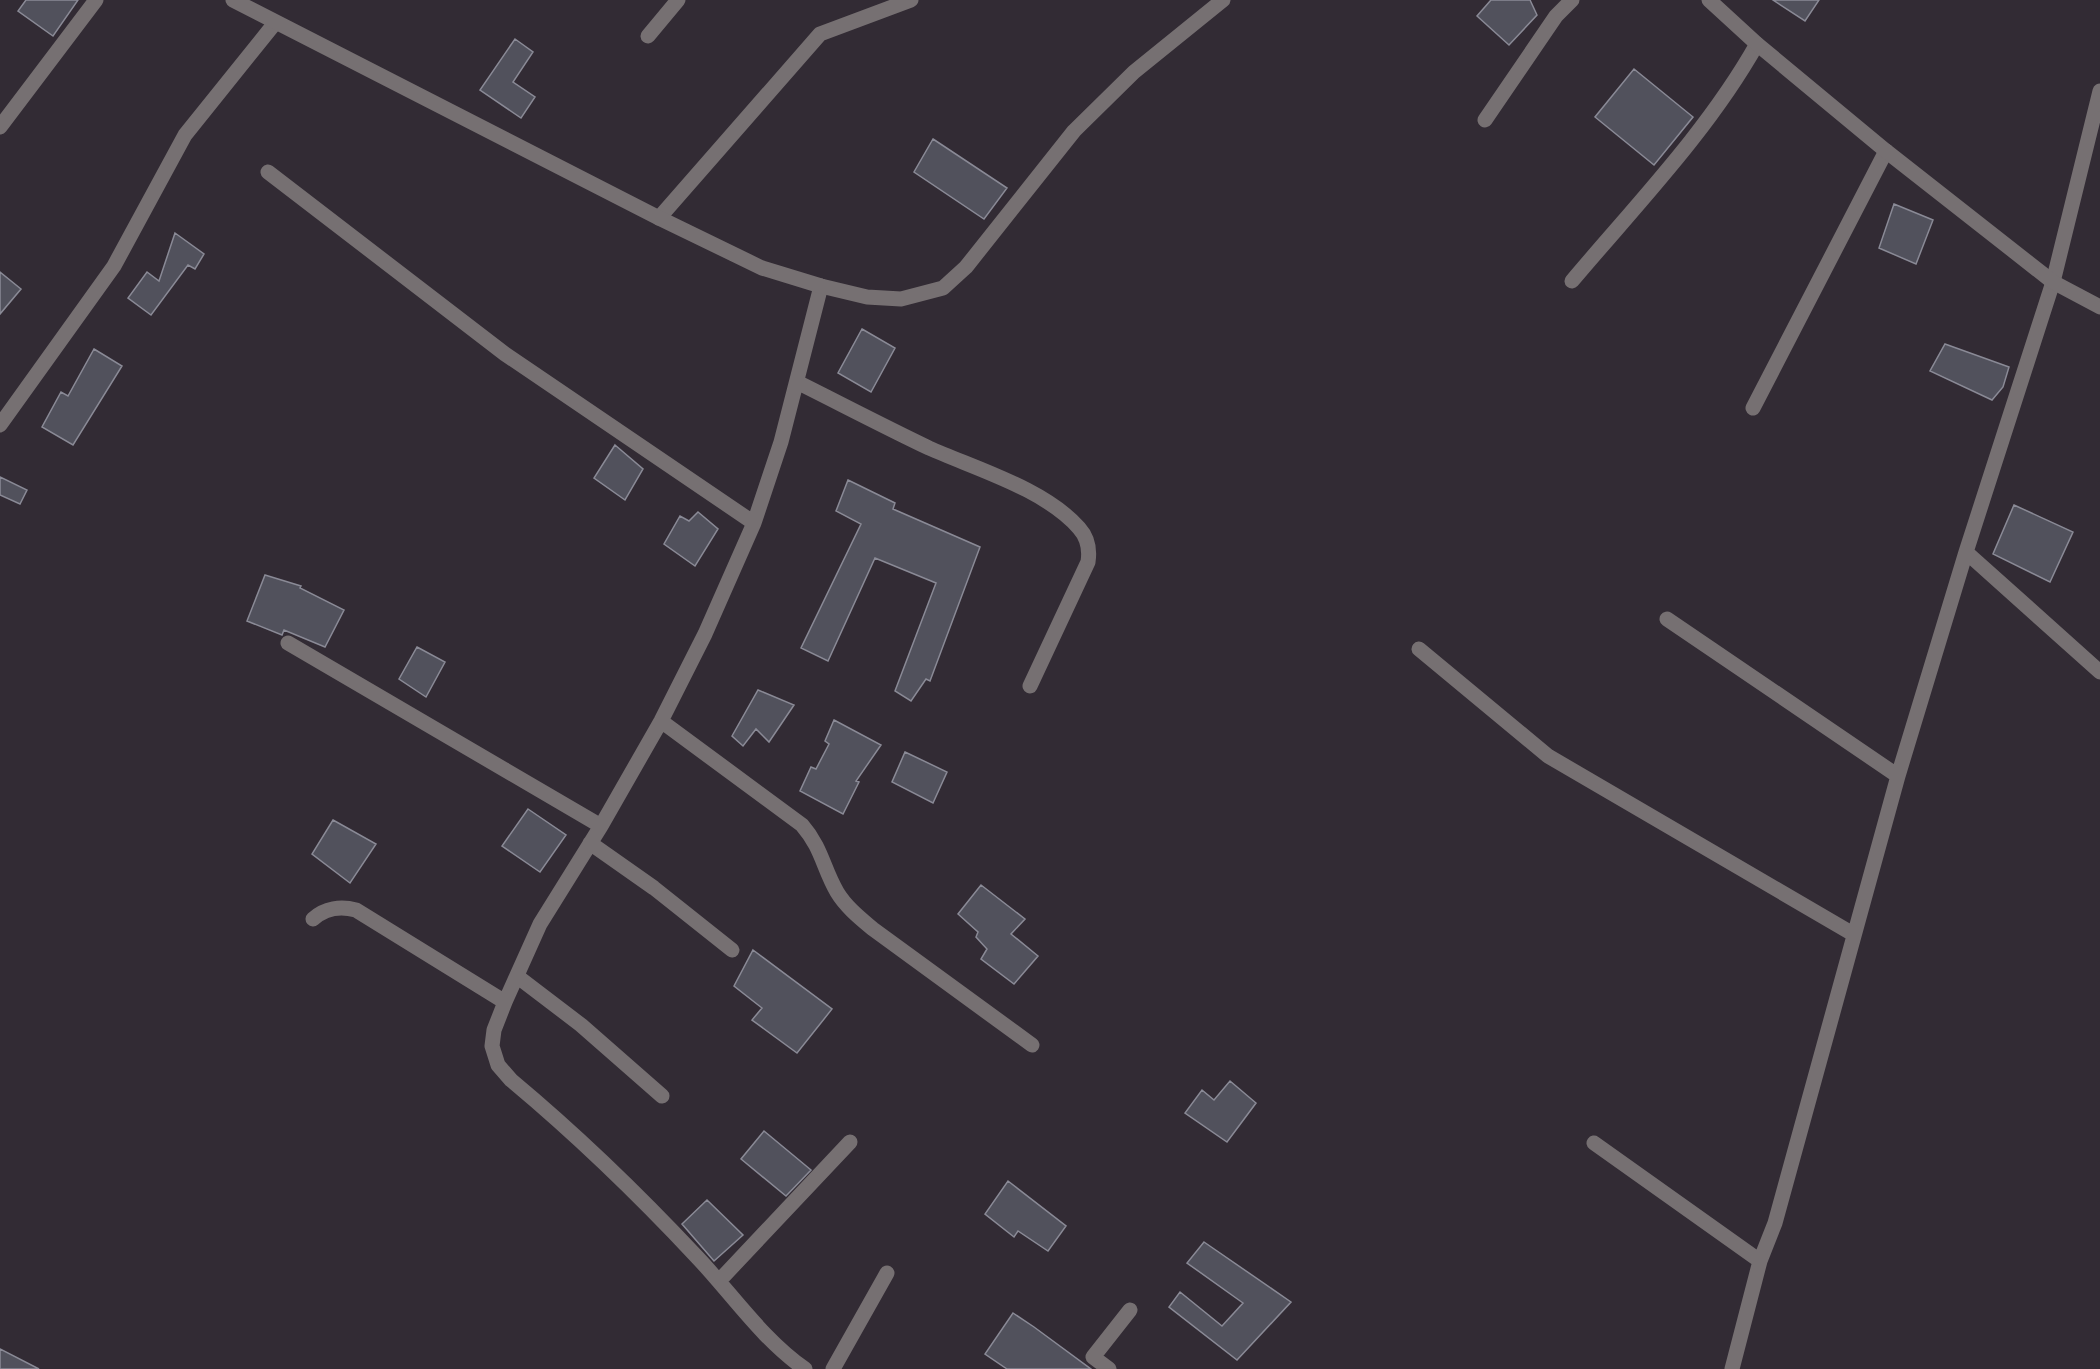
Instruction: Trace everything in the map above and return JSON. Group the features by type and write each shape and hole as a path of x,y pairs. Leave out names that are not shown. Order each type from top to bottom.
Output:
{"street":[{"path":"0,127 96,0"},
{"path":"232,0 659,218 762,268 867,297 901,299 943,288 966,267 1074,131 1134,72 1223,0"},
{"path":"648,36 678,0"},
{"path":"659,218 820,34 911,0"},
{"path":"1485,120 1556,16 1572,0"},
{"path":"1709,0 1757,44 1886,151 2053,282 2100,307"},
{"path":"0,425 114,266 185,135 275,23"},
{"path":"1572,281 1689,143 1743,69 1757,44"},
{"path":"1732,1369 1760,1261 1775,1223 1898,776 1966,552 2053,282 2100,91"},
{"path":"1753,408 1886,151"},
{"path":"268,172 505,354 754,523"},
{"path":"805,1369 791,1359 634,1190 511,1080 498,1065 492,1046 494,1030 505,1002 540,924 601,826 661,721 705,634 754,523 797,382 821,286"},
{"path":"797,382 929,448 1028,491 1064,514 1085,535 1089,552 1088,562 1030,686"},
{"path":"1966,552 2100,672"},
{"path":"1667,619 1898,776"},
{"path":"288,643 601,826"},
{"path":"1419,649 1548,756 1853,934"},
{"path":"661,721 802,825 816,841 837,892 849,908 873,929 1032,1045"},
{"path":"590,843 654,888 732,950"},
{"path":"313,919 321,912 337,908 356,910 505,1002"},
{"path":"518,977 581,1025 662,1096"},
{"path":"719,1281 850,1142"},
{"path":"1594,1143 1760,1261"},
{"path":"833,1369 887,1274"},
{"path":"1109,1369 1093,1357 1130,1310"}],"building":[{"path":"26,0 78,0 53,36 18,11"},
{"path":"1491,0 1530,0 1537,15 1509,45 1477,16"},
{"path":"1773,0 1819,0 1805,21"},
{"path":"515,39 533,52 513,82 535,97 521,118 480,90"},
{"path":"1634,69 1693,117 1654,165 1595,117"},
{"path":"933,139 1007,188 984,219 914,172"},
{"path":"1894,204 1933,220 1916,264 1879,248"},
{"path":"175,233 204,254 195,269 188,265 151,315 128,298 147,272 159,281"},
{"path":"0,272 21,289 0,314"},
{"path":"862,329 895,348 871,392 838,373"},
{"path":"1945,344 2009,367 2003,387 1992,400 1930,371"},
{"path":"94,349 122,366 73,445 42,427 61,392 68,396"},
{"path":"615,445 643,469 625,500 594,478"},
{"path":"0,477 27,490 20,504 0,495"},
{"path":"848,480 895,503 893,509 980,547 930,681 926,679 911,701 895,691 936,583 875,558 828,661 801,648 861,524 836,511"},
{"path":"2014,505 2073,532 2050,582 1993,554"},
{"path":"698,512 718,529 695,566 664,544 680,516 689,521"},
{"path":"265,575 301,586 300,588 344,610 325,647 284,630 282,635 247,621"},
{"path":"417,647 445,662 426,697 399,679"},
{"path":"758,690 794,705 769,742 756,729 743,746 732,736"},
{"path":"834,720 881,745 856,781 859,782 843,814 800,791 811,767 816,769 829,744 825,741"},
{"path":"905,752 947,772 933,803 892,782"},
{"path":"528,809 566,835 540,872 502,846"},
{"path":"333,820 376,844 350,883 312,854"},
{"path":"981,885 1025,919 1011,934 1038,956 1014,984 981,959 987,949 976,937 978,932 958,914"},
{"path":"753,950 832,1009 797,1053 752,1020 762,1008 734,986"},
{"path":"1230,1081 1256,1103 1227,1142 1185,1113 1202,1090 1214,1100"},
{"path":"764,1131 811,1170 786,1196 741,1159"},
{"path":"1008,1181 1066,1226 1048,1251 1018,1231 1014,1237 985,1214"},
{"path":"707,1200 743,1235 714,1261 682,1224"},
{"path":"1204,1242 1291,1302 1237,1360 1169,1307 1180,1292 1222,1326 1243,1303 1187,1263"},
{"path":"1013,1313 1091,1369 1007,1369 985,1354"},
{"path":"0,1349 39,1369 0,1369"}]}
